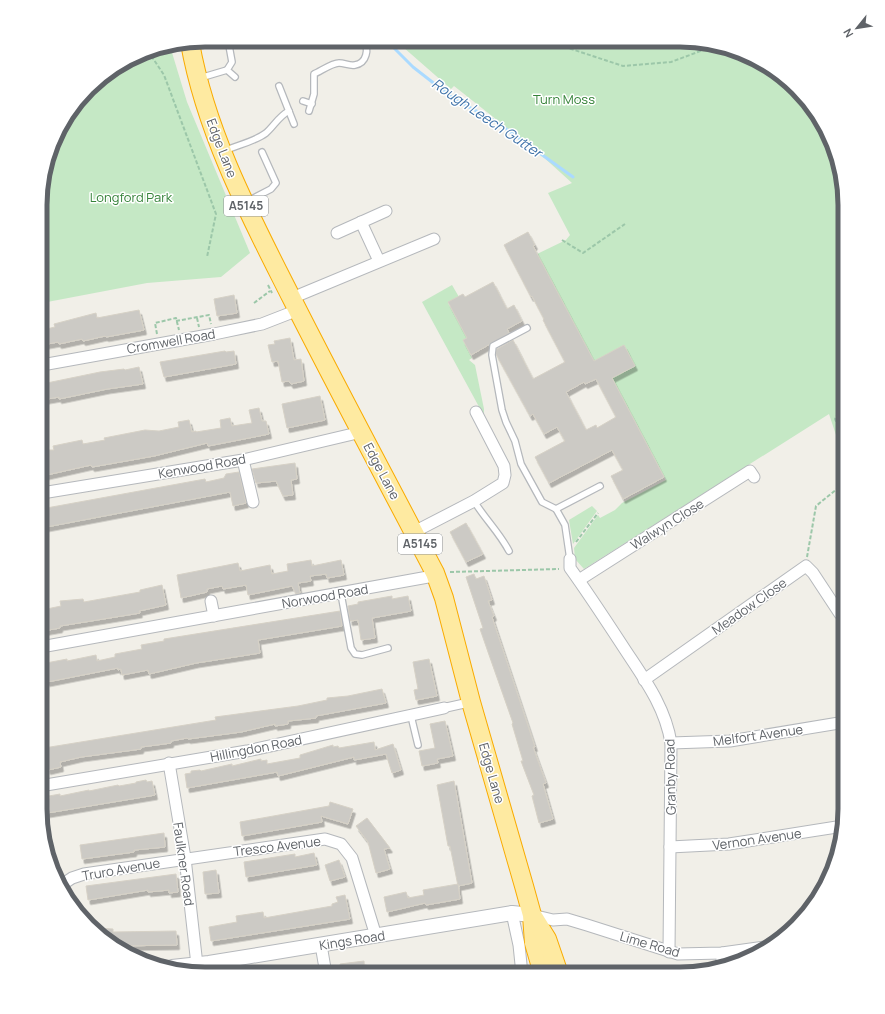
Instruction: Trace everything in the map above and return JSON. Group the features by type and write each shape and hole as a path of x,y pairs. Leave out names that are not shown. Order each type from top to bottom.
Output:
{"highway":[{"name":"Edge Lane","path":"191,47 198,78 222,152 244,202 295,304 435,573 444,598 471,702 532,915 534,943 541,967"},
{"name":"Edge Lane","path":"532,915 547,939 557,967"}],"street":[{"path":"337,233 386,211"},
{"path":"361,222 379,261"},
{"name":"Cromwell Road","path":"47,364 262,324 295,304 379,261 434,239"},
{"path":"414,532 474,501 503,483 505,475 504,466 476,412"},
{"name":"Kenwood Road","path":"47,492 243,460 353,434 361,430"},
{"path":"243,460 253,502"},
{"name":"Walwyn Close","path":"579,580 750,471 754,476"},
{"name":"Granby Road","path":"570,560 579,580 644,680 665,716 671,743 669,952"},
{"path":"806,566 813,573 838,611"},
{"name":"Meadow Close","path":"644,680 806,566"},
{"name":"Norwood Road","path":"47,646 341,594 428,577 435,573"},
{"path":"211,601 214,616"},
{"name":"Hillingdon Road","path":"47,785 247,751 471,702"},
{"name":"Melfort Avenue","path":"671,743 730,740 838,723"},
{"name":"Faulkner Road","path":"169,763 185,858 206,967"},
{"name":"Vernon Avenue","path":"670,847 729,844 837,827"},
{"name":"Tresco Avenue","path":"185,858 325,839 333,841 344,847 352,858 376,936"},
{"name":"Truro Avenue","path":"65,883 72,878 84,874 185,858"},
{"path":"512,913 519,945 521,967"},
{"name":"Kings Road","path":"206,967 321,945 512,913 532,915"},
{"name":"Lime Road","path":"532,915 553,920 568,920 587,925 669,952 722,959 746,953"},
{"path":"321,945 325,967"}],"lane":[{"path":"198,78 228,70 232,62 229,47"},
{"path":"309,111 312,104 315,84 314,74 339,63 354,66 360,64 367,53 366,47"},
{"path":"228,70 235,77"},
{"path":"279,86 294,124"},
{"path":"303,102 312,104"},
{"path":"222,152 259,137 266,132 281,116 289,111"},
{"path":"244,202 271,189 276,183 262,152"},
{"path":"527,328 493,346 492,355 502,410 515,441 521,464 542,502 556,509 565,525 570,560"},
{"path":"556,509 600,486"},
{"path":"474,501 483,516 499,533 509,551"},
{"path":"341,594 351,648 355,654 362,655 388,648"},
{"path":"411,716 418,745"}],"path":[{"path":"565,47 623,66 670,62 706,49"},
{"path":"151,56 164,75 216,214 207,257"},
{"path":"562,240 583,253 625,224"},
{"path":"254,303 270,291"},
{"path":"176,322 209,315"},
{"path":"155,323 176,318 181,339"},
{"path":"838,414 835,419 838,425"},
{"path":"806,566 816,506 838,488"},
{"path":"435,573 570,560 598,513"}],"green space":[{"name":"Turn Moss","path":"403,47 700,48 731,55 750,63 768,74 792,93 811,117 822,135 833,164 837,185 838,441 829,414 584,569 575,559 574,548 598,515 600,518 615,510 622,503 666,480 612,378 594,361 537,254 566,240 570,235 548,193 572,183 540,154 454,86 451,89"},
{"name":"Longford Park","path":"171,51 187,102 250,253 221,277 147,283 47,302 48,185 55,154 63,135 74,117 93,93 117,74 135,63 154,55"},
{"path":"452,285 459,297 448,303 467,338 463,340 472,358 469,360 475,365 484,409 484,416 422,302"},
{"path":"592,506 597,511 573,544 569,520"}],"building":[{"path":"528,232 535,245 533,246 594,361 624,345 635,366 612,378 664,477 623,499 611,476 623,470 612,450 549,483 535,457 565,441 557,427 544,434 533,414 530,416 496,354 497,349 513,340 533,379 565,362 543,320 544,319 504,245","holes":["596,379 616,417 597,428 596,425 586,430 566,392 584,382 585,384"]},
{"path":"493,282 507,309 514,305 522,321 507,329 509,333 471,355 463,340 467,338 448,302 463,294 465,297"},
{"path":"234,295 237,313 217,316 214,299"},
{"path":"139,310 144,330 83,341 82,339 59,344 58,342 47,344 47,329 55,327 54,324 96,313 97,318"},
{"path":"290,338 294,360 301,359 304,381 291,384 289,381 282,382 278,361 272,362 268,345 275,344 274,341"},
{"path":"225,351 234,351 236,364 164,377 160,362"},
{"path":"139,367 143,384 107,389 59,399 59,397 47,399 47,383 100,372"},
{"path":"320,396 325,420 287,428 282,404"},
{"path":"259,408 262,421 266,421 269,434 208,446 207,443 154,456 92,467 91,465 47,475 47,450 54,450 53,446 82,440 83,444 105,440 104,438 145,430 159,431 179,427 178,422 189,420 192,432 221,428 220,420 230,418 232,426 252,423 249,410"},
{"path":"295,463 297,479 291,480 293,495 283,496 276,481 256,483 252,469"},
{"path":"239,472 246,503 233,506 230,492 47,527 47,508 205,479 206,482 224,478 226,474"},
{"path":"466,523 483,554 466,562 450,532"},
{"path":"311,560 312,566 341,560 344,575 327,578 326,574 310,576 311,581 298,583 300,593 296,594 292,586 248,595 246,585 223,589 222,586 207,589 207,592 181,598 177,575 238,563 240,571 270,565 272,574 288,571 287,564"},
{"path":"474,574 476,579 484,576 492,600 488,601 494,616 492,617 535,747 533,747 546,783 543,784 553,819 539,823 532,796 534,795 521,761 523,761 512,724 513,723 480,629 483,628 466,577"},
{"path":"162,585 166,605 139,611 140,613 60,626 60,628 47,630 47,609 61,606 60,601 83,599 84,602 140,592 140,590"},
{"path":"392,596 392,599 408,596 411,611 372,618 375,638 361,640 358,620 350,621 348,606 358,604 358,602"},
{"path":"340,611 342,626 258,640 260,653 196,663 149,674 148,670 122,675 121,669 118,670 118,668 47,682 47,663 67,659 67,661 96,655 97,661 115,657 115,654 142,649 141,645 164,641 164,639"},
{"path":"429,659 437,696 416,700 414,690 418,689 413,662"},
{"path":"382,689 386,703 316,716 316,718 288,721 288,724 275,726 275,724 241,732 187,738 171,741 171,743 141,747 141,749 81,757 60,762 61,767 48,770 47,748 216,720 215,717 298,706 327,700 327,698 348,696"},
{"path":"445,721 453,756 437,759 438,763 422,766 419,751 435,748 430,724"},
{"path":"374,742 375,750 393,744 401,770 392,773 386,754 354,760 354,757 278,776 277,772 187,788 185,774 191,773 191,771 201,771 232,764 232,766 261,759 261,761 267,760 267,764 300,758 300,755 333,745 333,747 338,746 339,748"},
{"path":"146,780 147,782 152,781 155,795 47,813 47,798 50,798 49,796 60,794 60,796"},
{"path":"454,781 472,883 458,886 450,846 448,846 437,785"},
{"path":"330,802 353,809 348,824 321,816 322,822 242,836 240,822 329,806"},
{"path":"367,818 390,848 384,849 390,869 376,873 368,842 356,826"},
{"path":"164,833 165,847 134,850 134,852 82,859 80,845"},
{"path":"314,853 317,865 246,877 244,862 295,854 295,857"},
{"path":"339,860 345,877 330,881 325,865"},
{"path":"216,870 219,893 205,894 203,872"},
{"path":"176,874 178,892 169,893 169,890 148,892 148,890 88,900 86,886"},
{"path":"458,884 460,899 426,905 425,903 387,912 384,897 406,892 408,898 424,895 423,890"},
{"path":"345,895 350,919 211,941 209,927 237,922 236,916 263,912 264,918 332,906 332,904 338,902 336,897"},
{"path":"102,928 113,929 113,932 176,931 177,945 126,946"},
{"path":"364,961 364,967 340,967 340,964"}],"waterway":[{"name":"Rough Leech Gutter","path":"393,47 413,67 454,99 495,121 573,177"}]}
